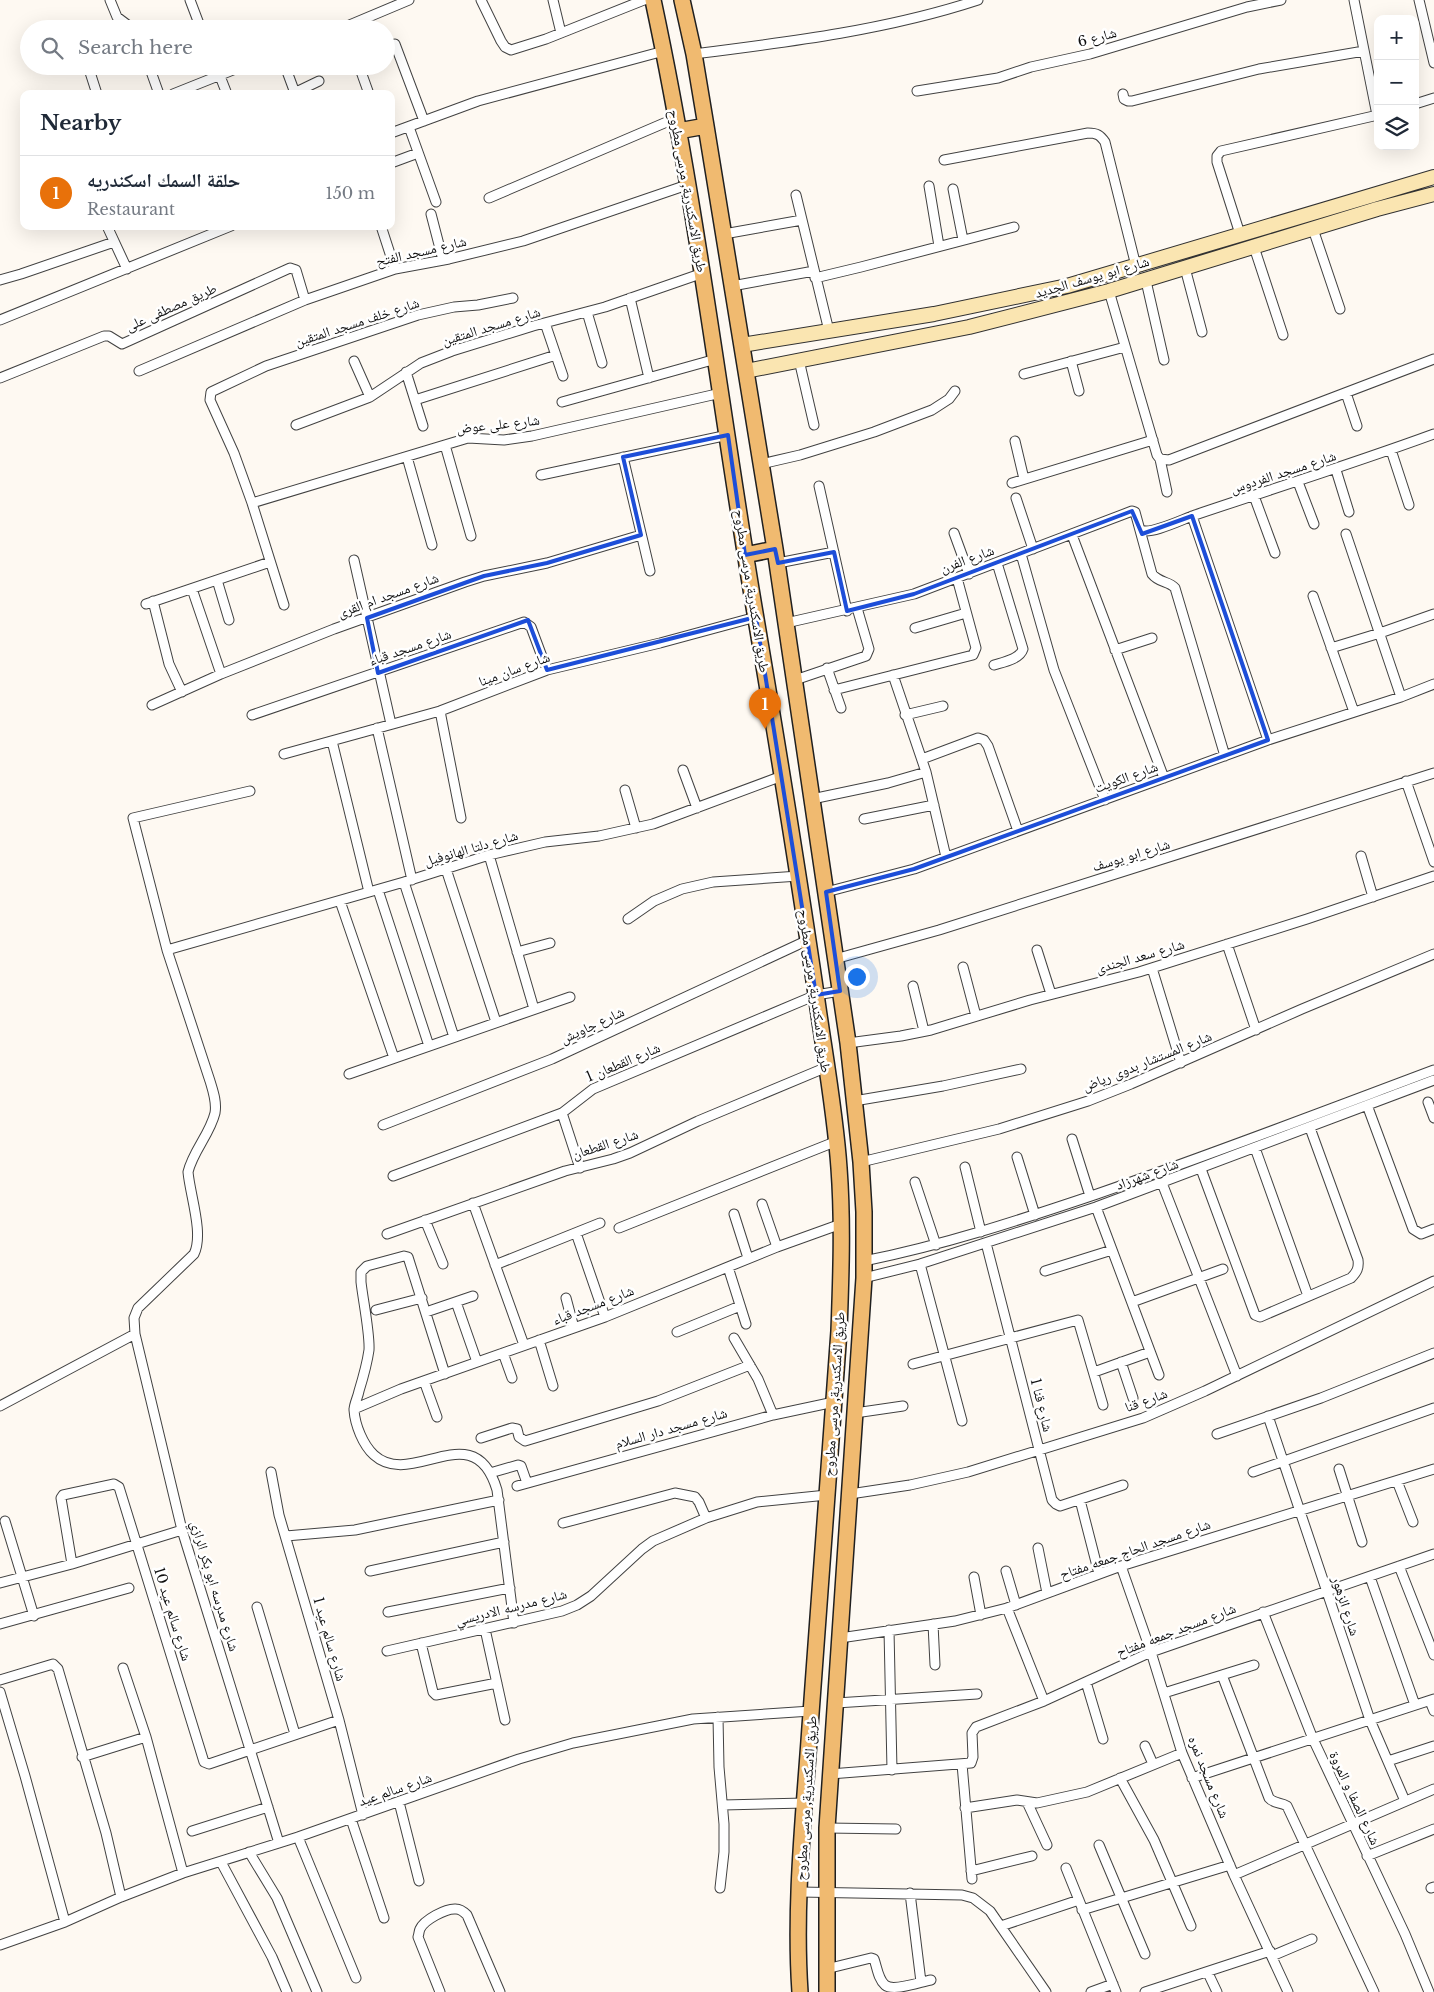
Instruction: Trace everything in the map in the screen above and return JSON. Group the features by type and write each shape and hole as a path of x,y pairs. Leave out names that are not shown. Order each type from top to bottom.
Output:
{"main road":[{"name":"طريق الاسكندرية, مرسى مطروح","path":"653,0 664,51 703,273 746,555 799,876 836,1141 841,1224 839,1331 805,1803 800,1892 798,1968 800,1992"},
{"name":"طريق الاسكندرية, مرسى مطروح","path":"682,0 694,54 762,464 848,1043 861,1162 864,1278 827,1828 827,1992"},
{"path":"677,124 706,126"},
{"path":"746,555 776,556"}],"street":[{"path":"110,0 117,17 121,20"},
{"path":"190,0 198,20"},
{"path":"361,20 409,0"},
{"path":"481,0 501,41 505,47 511,50 561,33 644,0"},
{"path":"553,0 561,33"},
{"path":"694,54 782,43 908,20 965,2 978,0"},
{"name":"شارع 6","path":"917,91 998,78 1031,67 1090,54 1247,8 1281,0"},
{"path":"1354,0 1376,105"},
{"path":"1420,0 1430,26 1434,63"},
{"path":"396,44 424,121"},
{"path":"395,131 478,101 664,51"},
{"path":"1123,94 1124,99 1132,101 1259,69 1364,51"},
{"path":"93,75 96,90"},
{"path":"152,75 158,90"},
{"path":"288,75 292,90"},
{"path":"362,75 368,90"},
{"path":"183,90 220,76 225,90"},
{"path":"300,90 319,82"},
{"path":"1419,103 1434,98"},
{"path":"1240,234 1217,162 1217,156 1221,151 1374,116"},
{"path":"489,198 677,124"},
{"path":"409,126 436,202"},
{"path":"944,160 1088,133 1095,133 1101,136 1105,142 1136,266"},
{"path":"395,161 418,153"},
{"name":"شارع ابو يوسف الجديد","path":"742,344 934,314 1067,286 1434,177"},
{"name":"شارع مسجد الفتح","path":"139,371 305,300 395,269 523,241 687,185"},
{"path":"930,186 939,246"},
{"path":"953,189 963,240"},
{"path":"1373,194 1378,209"},
{"name":"شارع ابو يوسف الجديد","path":"746,371 969,327 1109,291 1378,209 1434,194"},
{"path":"796,195 829,331"},
{"path":"432,214 443,260"},
{"path":"724,234 802,220"},
{"path":"732,286 814,274 1014,227"},
{"path":"1313,229 1340,309"},
{"path":"109,230 127,269"},
{"path":"0,320 221,230"},
{"path":"381,230 395,269"},
{"path":"0,280 114,242"},
{"path":"1254,247 1282,335"},
{"name":"طريق مصطفى على","path":"0,378 104,336 109,336 122,344 290,268 296,270 305,300"},
{"path":"1185,268 1202,332"},
{"name":"شارع مسجد المتقين","path":"296,425 370,397 422,363 452,351 587,312 703,273"},
{"path":"1146,281 1164,360"},
{"path":"1109,291 1157,455 1160,459 1168,492"},
{"name":"شارع خلف مسجد المتقين","path":"252,503 234,453 210,400 211,392 266,366 418,315 454,307 478,305 513,298"},
{"path":"630,298 649,378"},
{"path":"587,312 602,363"},
{"path":"545,323 563,376"},
{"path":"1024,374 1125,347"},
{"path":"415,400 556,355"},
{"path":"562,402 716,359"},
{"path":"1160,459 1169,460 1434,359"},
{"path":"799,360 814,425"},
{"path":"354,361 370,397"},
{"path":"1071,361 1079,391"},
{"path":"406,372 423,426"},
{"path":"762,464 800,455 874,432 932,410 949,399 955,391"},
{"name":"شارع على عوض","path":"252,503 468,438 504,440 532,436 721,393"},
{"path":"1346,393 1357,426"},
{"name":"شارع مسجد الفردوس","path":"1141,530 1149,532 1192,516 1336,470 1434,434"},
{"path":"540,475 728,435"},
{"path":"1012,483 1153,440"},
{"path":"1015,441 1024,479"},
{"path":"445,445 471,536"},
{"path":"1391,450 1409,505"},
{"path":"407,456 432,545"},
{"path":"623,457 650,570"},
{"path":"1336,470 1348,512"},
{"path":"1298,482 1314,524"},
{"path":"819,486 847,610"},
{"path":"1254,496 1275,552"},
{"path":"1016,498 1034,549"},
{"path":"252,503 284,605"},
{"name":"شارع الفرن","path":"786,623 914,594 1132,511 1136,514 1141,530"},
{"path":"1192,516 1268,740"},
{"path":"1141,530 1152,574 1158,580 1170,583 1175,588 1225,756"},
{"path":"954,533 969,574"},
{"path":"1346,534 1401,697"},
{"name":"شارع مسجد ام القرى","path":"152,705 221,674 484,576 547,563 641,535"},
{"path":"1072,535 1164,778"},
{"path":"776,556 834,552"},
{"path":"1021,554 1054,670 1105,800"},
{"path":"354,560 391,724"},
{"path":"182,692 169,664 150,602 270,562"},
{"path":"994,665 1018,657 1023,652 997,563"},
{"path":"834,690 973,655 976,648 957,578"},
{"path":"217,580 229,620"},
{"path":"192,589 221,674"},
{"path":"1313,596 1354,712"},
{"path":"795,680 862,657 868,653 869,649 857,608"},
{"path":"915,628 966,613"},
{"path":"1331,648 1434,614"},
{"name":"شارع سان مينا","path":"284,754 440,711 547,670 660,643 756,617"},
{"name":"شارع مسجد قباء","path":"252,715 524,622 527,622 531,627 547,670"},
{"path":"1115,650 1152,638"},
{"path":"827,668 840,708"},
{"path":"893,676 905,716 926,772 946,857"},
{"name":"شارع الكويت","path":"826,892 914,869 1268,740 1401,697 1434,684"},
{"path":"905,716 943,706"},
{"path":"440,711 461,818"},
{"path":"377,728 408,881 454,1037"},
{"path":"922,759 978,738 984,740 988,746 1018,831"},
{"path":"332,741 374,891 429,1046"},
{"path":"683,770 697,808"},
{"path":"812,799 888,783 926,772"},
{"name":"شارع ابو يوسف","path":"835,959 966,921 1434,773"},
{"name":"شارع دلتا الهانوفيل","path":"167,950 408,881 489,855 545,842 599,836 636,828 697,808 782,776"},
{"path":"1406,781 1434,862"},
{"path":"626,790 636,828"},
{"path":"167,950 134,816 250,791"},
{"path":"864,819 934,805"},
{"path":"489,855 534,1009"},
{"path":"1361,856 1373,897"},
{"path":"446,869 496,1022"},
{"path":"628,919 654,901 682,889 713,882 799,876"},
{"name":"شارع سعد الجندى","path":"848,1043 924,1031 1051,994 1152,968 1434,876"},
{"path":"340,901 394,1058"},
{"name":"شارع جاويش","path":"383,1125 552,1059 808,940"},
{"path":"518,952 550,943"},
{"path":"1227,944 1256,1030"},
{"name":"شارع مدرسه ابو بكر الرازي","path":"167,950 210,1081 215,1101 215,1112 190,1163 188,1172 198,1235 197,1248 194,1254 138,1308 134,1318 135,1334 182,1530 279,1844"},
{"path":"1037,950 1051,994"},
{"name":"شارع المستشار بدوى رياض","path":"861,1162 998,1129 1043,1116 1123,1087 1434,954"},
{"path":"963,967 976,1016"},
{"path":"1152,968 1181,1063"},
{"path":"912,986 924,1031"},
{"name":"شارع القطعان 1","path":"394,1176 562,1113 593,1089 816,995 840,991"},
{"path":"349,1074 570,997"},
{"name":"شارع القطعان","path":"387,1234 473,1203 630,1153 698,1121 827,1067"},
{"path":"854,1101 943,1086 1021,1069"},
{"name":"شارع شهرزاد","path":"864,1261 908,1253 1035,1215 1299,1121 1434,1070"},
{"name":"شارع شهرزاد","path":"864,1278 920,1264 1096,1207 1434,1080"},
{"path":"1428,1102 1434,1118"},
{"path":"1367,1105 1413,1229 1421,1234 1434,1229"},
{"path":"562,1113 580,1168"},
{"path":"1201,1169 1255,1315 1260,1317 1350,1278 1356,1273 1359,1266 1358,1260 1306,1129 1299,1121"},
{"path":"1072,1139 1090,1196"},
{"path":"619,1228 836,1141"},
{"path":"1256,1148 1308,1296"},
{"path":"1016,1157 1035,1215"},
{"path":"965,1167 982,1232"},
{"path":"915,1182 936,1245"},
{"path":"1162,1183 1237,1376"},
{"path":"473,1203 524,1345"},
{"path":"762,1204 777,1247"},
{"path":"1096,1207 1159,1375"},
{"path":"734,1214 748,1258"},
{"path":"425,1220 443,1264"},
{"path":"496,1265 600,1224"},
{"name":"شارع مسجد قباء","path":"354,1409 376,1398 605,1317 748,1258 841,1224"},
{"path":"576,1233 605,1317"},
{"name":"شارع قنا 1","path":"986,1243 1052,1500 1060,1506 1123,1485"},
{"path":"1045,1271 1112,1250"},
{"path":"445,1374 410,1260 404,1256 367,1266 361,1272 361,1282 369,1349 354,1409 365,1444 375,1456 388,1463 404,1466 457,1454 471,1456 484,1464 493,1476 499,1500 514,1622"},
{"path":"920,1264 962,1421"},
{"path":"728,1267 746,1324"},
{"path":"1132,1302 1222,1269"},
{"name":"شارع قنا","path":"850,1494 939,1479 1143,1418 1237,1376 1434,1281"},
{"path":"426,1312 473,1296"},
{"path":"376,1310 422,1298"},
{"path":"566,1298 574,1328"},
{"path":"456,1302 478,1362"},
{"path":"677,1332 740,1306"},
{"path":"913,1364 1078,1320 1103,1405"},
{"path":"0,1406 135,1334"},
{"path":"734,1338 750,1365 773,1415"},
{"path":"539,1340 553,1386"},
{"path":"1094,1372 1150,1352"},
{"path":"503,1353 512,1378"},
{"path":"1217,1434 1434,1354"},
{"path":"1121,1362 1133,1398"},
{"path":"481,1438 512,1428 517,1429 519,1437 525,1441 658,1401 750,1365"},
{"path":"424,1381 437,1417"},
{"name":"شارع مسجد دار السلام","path":"517,1486 773,1415 834,1402"},
{"path":"855,1413 903,1406"},
{"path":"1253,1472 1434,1408"},
{"name":"شارع الزهور","path":"1268,1416 1370,1720 1405,1801"},
{"path":"490,1473 521,1466 527,1484"},
{"path":"1339,1469 1362,1542"},
{"name":"شارع مسجد الحاج جمعه مفتاح","path":"840,1638 981,1616 1011,1607 1121,1566 1434,1469"},
{"name":"شارع سالم عيد 1","path":"271,1472 286,1536 339,1720 363,1815"},
{"path":"1397,1481 1413,1522"},
{"name":"شارع سالم عيد 10","path":"72,1564 61,1498 63,1495 117,1484 202,1758 204,1762 209,1764 250,1750"},
{"path":"563,1523 674,1493 695,1497 706,1518"},
{"name":"شارع مدرسه الادريسي","path":"387,1651 562,1611 577,1605 591,1596 642,1549 653,1542 706,1518 757,1502 827,1495"},
{"path":"286,1536 355,1530 499,1500"},
{"path":"1080,1500 1099,1574"},
{"path":"4,1524 34,1616"},
{"path":"0,1583 72,1564 182,1530"},
{"path":"370,1571 504,1542"},
{"path":"1038,1548 1047,1593"},
{"name":"شارع مسجد جمعه مفتاح","path":"962,1764 971,1763 973,1760 973,1729 1044,1701 1151,1652 1434,1554"},
{"name":"شارع مسجد نمره","path":"1121,1566 1151,1652 1182,1753 1234,1875 1288,1992"},
{"path":"1399,1566 1434,1655"},
{"path":"1006,1570 1011,1607 1044,1701"},
{"path":"974,1577 981,1616"},
{"path":"1370,1577 1415,1705"},
{"path":"0,1624 129,1588"},
{"path":"388,1612 510,1588"},
{"path":"257,1608 295,1734"},
{"name":"شارع الصفا و المروة","path":"1262,1612 1312,1739 1405,1934 1429,1992"},
{"path":"932,1624 934,1665"},
{"path":"485,1629 505,1720"},
{"path":"889,1630 892,1770"},
{"path":"421,1643 432,1692 436,1695 497,1684"},
{"path":"0,1680 53,1664 56,1665 82,1758 106,1833 121,1897"},
{"path":"1164,1694 1254,1665"},
{"path":"123,1668 146,1737 183,1873"},
{"path":"1222,1675 1269,1798 1275,1803 1287,1806 1374,1992"},
{"path":"1086,1682 1103,1738"},
{"path":"0,1692 65,1922"},
{"path":"836,1703 977,1694"},
{"path":"1192,1778 1432,1700 1434,1711"},
{"name":"شارع سالم عيد","path":"0,1945 65,1922 121,1897 183,1873 279,1844 519,1759 573,1743 628,1730 693,1719 811,1711"},
{"path":"718,1717 724,1852 720,1888"},
{"path":"250,1750 339,1720"},
{"path":"82,1758 146,1737"},
{"path":"1145,1746 1153,1764"},
{"path":"1388,1761 1434,1746"},
{"path":"965,1808 1017,1800 1037,1803 1087,1792 1182,1753"},
{"path":"830,1774 962,1764 971,1875 1032,1856"},
{"path":"1120,1778 1150,1833 1191,1926"},
{"path":"1234,1875 1434,1789"},
{"path":"399,1802 419,1881"},
{"path":"1027,1802 1047,1845"},
{"path":"722,1805 805,1803"},
{"path":"192,1831 268,1807"},
{"path":"351,1819 384,1918"},
{"path":"827,1828 896,1828"},
{"path":"1367,1856 1434,1829"},
{"path":"298,1837 356,1978"},
{"path":"1098,1845 1145,1954"},
{"path":"249,1852 277,1898 318,1992"},
{"path":"221,1862 272,1957 287,1992"},
{"path":"1082,1910 1230,1865"},
{"path":"1066,1868 1115,1988 1091,1992"},
{"path":"800,1892 962,1894 973,1898 990,1911 1046,1992"},
{"path":"910,1893 921,1982"},
{"path":"1001,1926 1079,1900"},
{"path":"440,1992 418,1937 420,1929 425,1922 448,1910 455,1909 462,1910 467,1915 500,1992"},
{"path":"1145,1992 1271,1954 1312,1939"},
{"path":"826,1969 871,1958 874,1959 881,1980 885,1985 892,1988 912,1988 921,1982 931,1980"},
{"path":"1208,1972 1216,1992"}],"highlighted area":[{"path":"728,435 745,555 775,549 778,563 834,552 847,611 914,594 1132,511 1142,534 1192,516 1268,740 914,869 826,892 840,991 816,995 756,617 547,670 528,620 378,673 367,618 484,576 547,563 641,535 623,457"}],"place":[{"name":"حلقة السمك اسكندريه","path":"765,729"}]}
